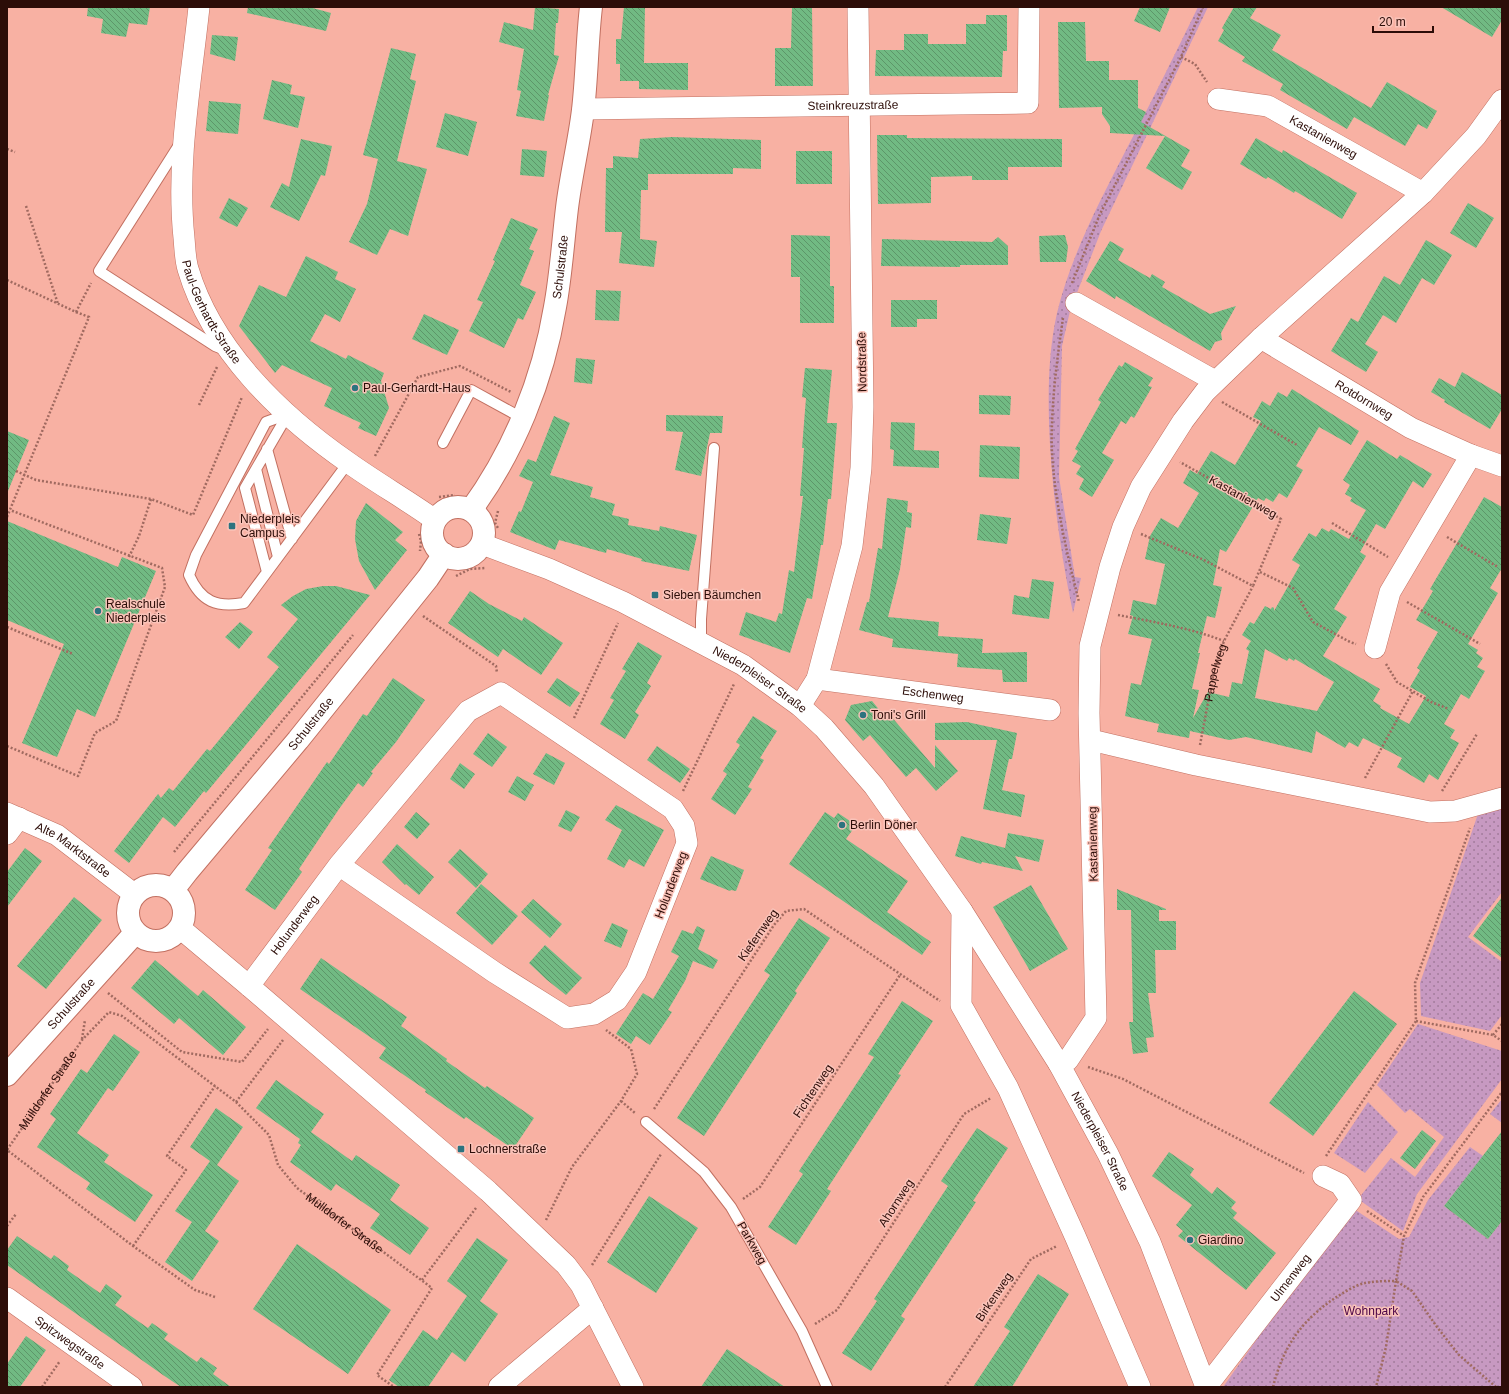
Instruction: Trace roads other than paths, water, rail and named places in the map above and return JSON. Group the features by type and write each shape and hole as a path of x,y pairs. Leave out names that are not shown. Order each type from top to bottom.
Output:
{"street":[{"name":"Paul-Gerhardt-Straße","path":"199,7 185,137 181,211 188,268 205,311 230,352 265,394 348,463 435,520"},
{"name":"Schulstraße","path":"471,510 487,488 511,444 544,356 555,308 567,208 583,109 591,7"},
{"name":"Nordstraße","path":"800,706 817,678 852,546 861,468 863,407 858,7"},
{"name":"Steinkreuzstraße","path":"583,109 859,116 1028,103 1029,7"},
{"name":"Kastanienweg","path":"1218,99 1268,106 1423,193"},
{"name":"Kastanienweg","path":"1063,1062 1096,1018 1090,646 1110,567 1124,527 1141,488 1163,452 1210,387 1261,338 1423,193 1476,136 1502,100"},
{"path":"1070,300 1210,387"},
{"name":"Rotdornweg","path":"1261,338 1411,428 1471,455 1502,466"},
{"path":"1375,648 1390,592 1471,455"},
{"path":"463,507 471,510 482,521 484,536 482,544 477,551 470,556 456,558 444,554 434,542 433,528 435,520 447,509 463,507"},
{"name":"Niederpleiser Straße","path":"482,544 549,569 623,602 743,665 800,706 824,728 874,786 962,911 1063,1062 1150,1242 1206,1387"},
{"name":"Schulstraße","path":"173,890 298,740 428,578 444,554"},
{"name":"Eschenweg","path":"817,678 1050,710"},
{"name":"Holunderweg","path":"249,986 339,865 468,711 501,693 673,809 684,826 687,843 636,972 617,1000 594,1014 567,1018 494,972 339,865"},
{"path":"1091,740 1196,765 1354,798 1430,812 1455,811 1502,798"},
{"name":"Alte Marktstraße","path":"11,822 57,835 134,894"},
{"path":"153,885 166,886 173,890 183,904 184,912 180,928 171,937 159,941 150,941 136,933 130,926 127,910 134,894 140,889 153,885"},
{"path":"962,911 961,1005 1008,1088 1075,1236 1140,1387"},
{"path":"180,928 488,1191 538,1236 566,1265 581,1285 633,1387"},
{"name":"Schulstraße","path":"7,1075 136,933"},
{"name":"Ulmenweg","path":"1206,1387 1351,1200 1340,1184 1324,1167"},
{"name":"Spitzwegstraße","path":"7,1298 132,1387"},
{"path":"499,1387 593,1308"}],"lane":[{"path":"185,137 99,271 215,346 230,352"},
{"path":"443,443 471,390 522,418"},
{"path":"267,572 245,488 288,414"},
{"path":"288,414 266,422 196,555 189,575 194,586 207,600 226,606 244,603 259,585 348,463"},
{"path":"701,643 701,619 714,448"},
{"path":"268,449 292,539"},
{"path":"256,469 278,557"},
{"name":"Parkweg","path":"646,1122 670,1141 704,1172 731,1207 802,1331 828,1387"}],"place":[{"name":"Paul-Gerhardt-Haus","path":"355,388"},
{"name":"Niederpleis Campus","path":"232,526"},
{"name":"Sieben Bäumchen","path":"655,595"},
{"name":"Realschule Niederpleis","path":"98,611"},
{"name":"Toni's Grill","path":"863,715"},
{"name":"Berlin Döner","path":"842,825"},
{"name":"Lochnerstraße","path":"461,1149"},
{"name":"Giardino","path":"1190,1240"}],"park label":[{"name":"Wohnpark","path":"1371,1311"}]}
